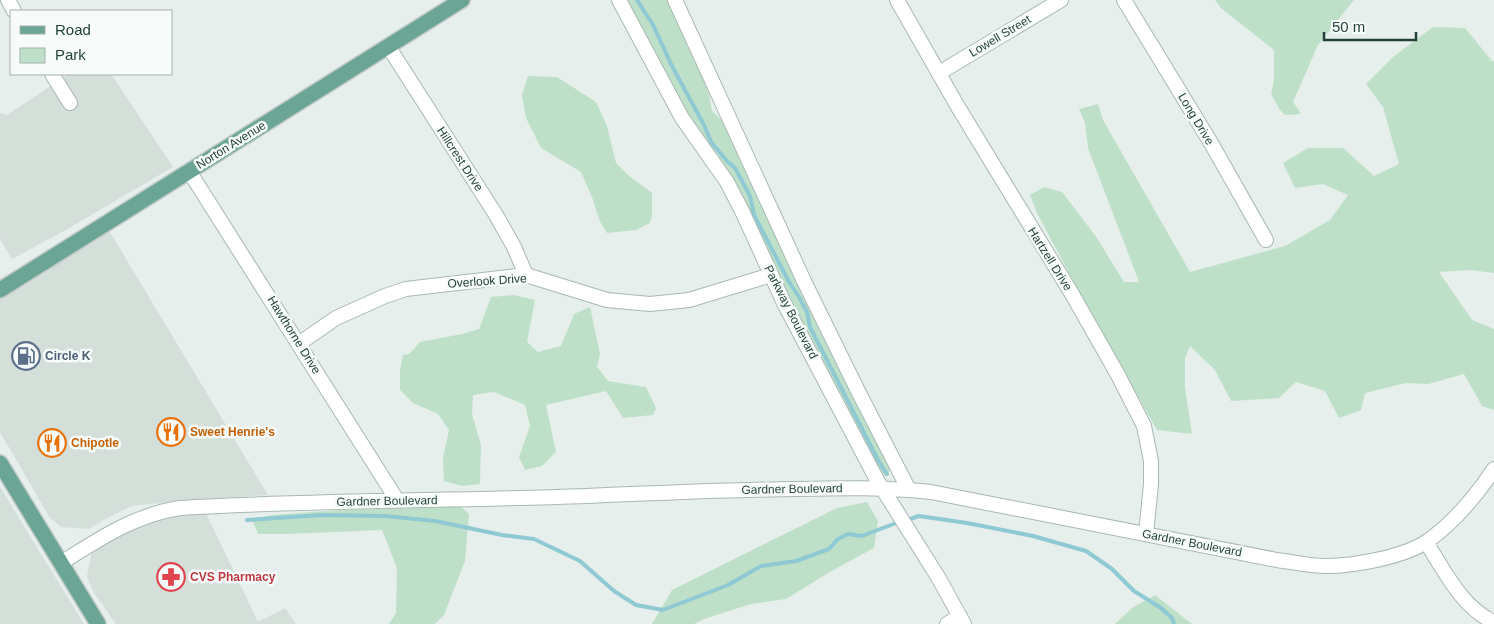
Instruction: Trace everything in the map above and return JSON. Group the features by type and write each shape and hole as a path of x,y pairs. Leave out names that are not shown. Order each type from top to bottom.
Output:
{"main road":[{"name":"Norton Avenue","path":"0,290 462,0"},
{"path":"0,462 98,624"}],"street":[{"name":"Parkway Boulevard","path":"619,0 682,118 727,182 784,303 882,488 938,577 962,620"},
{"name":"Parkway Boulevard","path":"675,0 804,281 909,490"},
{"name":"Hartzell Drive","path":"897,0 1072,294 1118,375 1144,426 1150,461 1151,484 1146,534"},
{"name":"Lowell Street","path":"939,73 1061,0"},
{"name":"Long Drive","path":"1124,0 1211,143 1266,240"},
{"name":"Hillcrest Drive","path":"388,46 496,215 514,247 526,275"},
{"path":"53,75 70,103"},
{"name":"Hawthorne Drive","path":"190,171 300,343 397,500"},
{"name":"Overlook Drive","path":"300,343 336,318 385,296 406,289 526,275 606,300 650,304 689,300 771,275"},
{"name":"Gardner Boulevard","path":"61,563 121,526 169,509 397,500 882,488 931,492 1277,560 1324,566 1346,565 1378,559 1426,542 1451,522 1469,503 1494,469"},
{"path":"1426,542 1468,604 1485,618 1494,622"},
{"path":"947,624 962,620"}],"shaded area":[{"path":"67,75 112,75 173,167 12,259 0,239 0,113 7,115"},
{"path":"108,229 268,495 132,506 89,529 61,527 50,518 0,432 0,297"},
{"path":"0,487 84,624 0,624"},
{"path":"205,511 258,622 285,608 296,624 116,624 94,593 87,577 92,550 106,540 159,518"}],"green space":[{"path":"624,0 670,0 706,78 712,111 728,126 794,270 803,297 821,327 892,468 885,476 876,468 790,307 743,196 717,153 699,134"},
{"path":"1215,0 1354,0 1318,45 1293,102 1301,114 1285,115 1271,94 1274,80 1274,50 1221,8"},
{"path":"1433,27 1465,28 1492,61 1494,61 1494,273 1470,270 1439,272 1472,320 1494,329 1494,410 1482,406 1464,374 1428,384 1406,383 1365,393 1361,410 1339,418 1325,391 1296,382 1279,398 1231,401 1215,370 1190,346 1185,358 1185,387 1192,434 1157,430 1092,316 1037,213 1030,195 1044,187 1062,192 1095,235 1124,282 1139,282 1088,148 1085,123 1079,109 1098,104 1103,120 1190,272 1285,246 1330,220 1348,195 1323,184 1295,188 1283,163 1308,148 1343,148 1374,176 1399,164 1383,107 1366,84 1393,57"},
{"path":"528,76 557,77 596,102 607,126 616,163 628,175 652,193 652,216 650,223 636,230 607,233 600,222 581,172 541,148 526,118 522,95"},
{"path":"514,295 535,300 527,342 538,352 561,346 574,314 590,307 600,354 597,367 608,381 646,387 656,408 653,415 623,418 606,391 546,405 556,452 542,466 525,470 519,457 530,426 525,405 494,392 473,395 472,414 481,445 480,484 462,486 444,481 443,458 449,430 438,414 413,403 400,390 400,371 403,355 409,354 420,342 479,329 491,297"},
{"path":"867,502 878,521 874,548 786,599 751,604 694,624 652,624 672,590 837,508"},
{"path":"458,504 469,514 465,561 444,615 435,624 389,624 396,613 397,568 382,530 258,534 252,519 272,515 353,509"},
{"path":"1155,595 1192,624 1115,624 1132,608"}],"waterway":[{"path":"637,0 653,25 711,142 735,168 750,196 754,215 807,312 810,327 879,462 887,474"},
{"path":"247,520 322,515 385,516 435,521 502,535 534,539 580,561 614,591 636,605 663,610 728,585 761,566 796,561 829,549 838,539 848,534 862,536 896,523"},
{"path":"910,519 919,516 967,523 1033,536 1086,551 1112,569 1134,591 1161,608 1172,618 1174,624"}],"place":[{"name":"Circle K","path":"26,356"},
{"name":"Sweet Henrie's","path":"171,432"},
{"name":"Chipotle","path":"52,443"},
{"name":"CVS Pharmacy","path":"171,577"}]}
